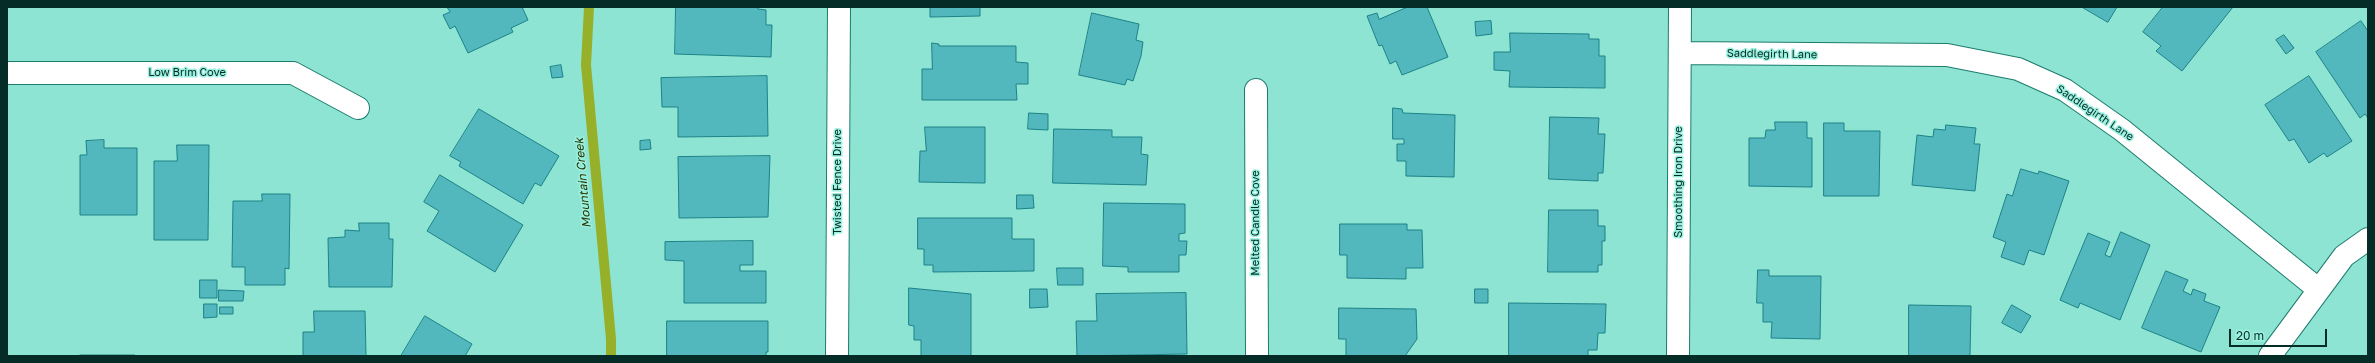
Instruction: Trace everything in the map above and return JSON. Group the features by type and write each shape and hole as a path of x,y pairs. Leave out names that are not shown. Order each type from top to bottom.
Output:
{"street":[{"name":"Twisted Fence Drive","path":"837,356 839,7"},
{"name":"Smoothing Iron Drive","path":"1678,356 1680,7"},
{"name":"Saddlegirth Lane","path":"1680,53 1947,56 2018,69 2065,90 2122,130 2318,289"},
{"name":"Low Brim Cove","path":"7,73 293,73 358,108"},
{"name":"Melted Candle Cove","path":"1256,90 1257,356"},
{"path":"2270,356 2318,289 2344,256 2368,239"}],"building":[{"path":"447,7 522,7 528,20 511,28 513,32 468,53 455,26 450,29 443,15 450,12"},
{"path":"676,7 758,7 758,9 766,10 766,25 772,25 771,57 675,54"},
{"path":"918,7 980,7 980,16 930,17 930,8"},
{"path":"1408,7 1427,7 1448,57 1402,75 1396,61 1390,64 1382,45 1379,46 1367,16 1377,13 1379,19"},
{"path":"2082,7 2117,7 2108,22"},
{"path":"2163,7 2233,7 2182,71 2156,51 2161,46 2143,32"},
{"path":"1092,13 1139,24 1136,40 1143,42 1141,56 1133,81 1127,79 1125,85 1079,75"},
{"path":"1491,21 1492,34 1476,36 1475,22"},
{"path":"2361,21 2368,31 2368,118 2365,114 2360,118 2316,52"},
{"path":"1510,33 1589,34 1589,39 1599,39 1599,56 1605,56 1605,88 1509,87 1510,71 1494,70 1494,52 1510,52"},
{"path":"2284,35 2294,48 2286,54 2276,40"},
{"path":"932,43 939,44 939,46 1016,46 1016,62 1028,63 1028,84 1016,84 1017,100 922,100 922,69 932,69"},
{"path":"561,65 563,77 552,78 550,67"},
{"path":"767,76 768,136 678,137 678,107 662,107 661,78"},
{"path":"2309,76 2352,141 2327,157 2324,153 2309,163 2294,139 2289,141 2265,105"},
{"path":"1393,108 1402,109 1403,113 1455,115 1454,177 1406,176 1406,161 1397,161 1397,144 1404,144 1404,139 1393,139"},
{"path":"479,109 559,156 541,186 535,183 523,204 459,166 461,162 450,156"},
{"path":"1029,113 1048,114 1048,130 1028,129"},
{"path":"1550,117 1599,118 1598,134 1605,134 1603,173 1598,173 1598,181 1549,179"},
{"path":"1775,122 1807,122 1807,138 1812,138 1812,187 1749,186 1749,138 1765,138 1766,130 1775,130"},
{"path":"1824,123 1844,123 1844,131 1880,131 1879,196 1824,196"},
{"path":"1946,125 1976,128 1974,144 1980,144 1975,191 1912,185 1917,135 1933,137 1934,129 1945,130"},
{"path":"925,127 985,127 985,183 919,182 920,151 926,151"},
{"path":"1054,129 1112,130 1112,137 1142,137 1141,154 1148,155 1146,185 1053,183"},
{"path":"104,140 104,148 137,148 137,215 80,215 80,155 87,155 86,141"},
{"path":"650,140 651,149 640,150 640,141"},
{"path":"177,145 209,145 208,240 154,240 154,161 177,161"},
{"path":"770,156 768,217 679,218 678,157"},
{"path":"2021,169 2038,174 2039,171 2069,181 2044,255 2029,250 2024,265 2001,257 2006,242 1993,237 2007,194 2012,196"},
{"path":"440,175 523,225 495,272 427,231 439,211 424,202"},
{"path":"262,194 290,194 289,269 285,268 285,285 245,285 245,267 232,267 233,201 262,201"},
{"path":"1017,195 1033,195 1034,208 1017,209"},
{"path":"1104,203 1185,204 1185,233 1179,234 1179,241 1187,241 1186,255 1179,255 1179,272 1128,272 1128,267 1103,266"},
{"path":"1549,210 1598,210 1598,226 1605,226 1605,241 1602,241 1602,265 1598,265 1598,272 1548,272"},
{"path":"918,218 1012,218 1012,239 1034,239 1034,271 933,272 933,265 924,265 924,249 918,249"},
{"path":"359,223 389,223 389,239 393,239 392,287 329,287 328,238 345,237 345,230 359,231"},
{"path":"1340,224 1407,224 1407,230 1422,230 1423,268 1406,268 1406,279 1347,278 1347,255 1340,255"},
{"path":"2121,232 2150,245 2120,320 2080,303 2078,308 2060,300 2088,233 2110,242 2105,255 2110,257"},
{"path":"753,241 753,265 740,265 740,271 766,271 766,303 684,303 684,261 665,260 665,242"},
{"path":"1057,268 1083,268 1083,285 1058,285"},
{"path":"1758,270 1769,270 1769,276 1821,276 1820,339 1771,338 1772,322 1763,322 1763,303 1757,303"},
{"path":"2166,271 2188,280 2183,291 2191,295 2193,289 2206,294 2204,301 2220,307 2201,352 2142,328"},
{"path":"200,280 217,280 217,298 200,298"},
{"path":"909,288 971,294 971,356 921,356 921,340 914,340 914,326 909,325"},
{"path":"1030,289 1047,289 1048,307 1030,308"},
{"path":"1475,289 1488,289 1488,303 1475,303"},
{"path":"219,290 244,291 243,301 219,301"},
{"path":"1186,293 1187,354 1077,356 1076,321 1097,321 1096,294"},
{"path":"1509,303 1606,304 1605,333 1598,333 1597,350 1588,350 1588,356 1509,356"},
{"path":"204,304 217,304 217,317 204,318"},
{"path":"1909,305 1971,306 1970,356 1909,356"},
{"path":"2012,305 2031,316 2021,333 2002,323"},
{"path":"220,307 233,307 233,314 220,314"},
{"path":"1339,308 1416,309 1417,339 1405,356 1346,356 1346,339 1339,339"},
{"path":"314,311 365,311 366,356 303,356 303,332 314,332"},
{"path":"425,316 472,344 465,356 401,356"},
{"path":"667,321 768,321 768,352 766,352 766,356 667,356"},
{"path":"135,355 135,356 80,356"}],"waterway":[{"name":"Mountain Creek","path":"589,7 586,65 611,339 611,356"}]}
